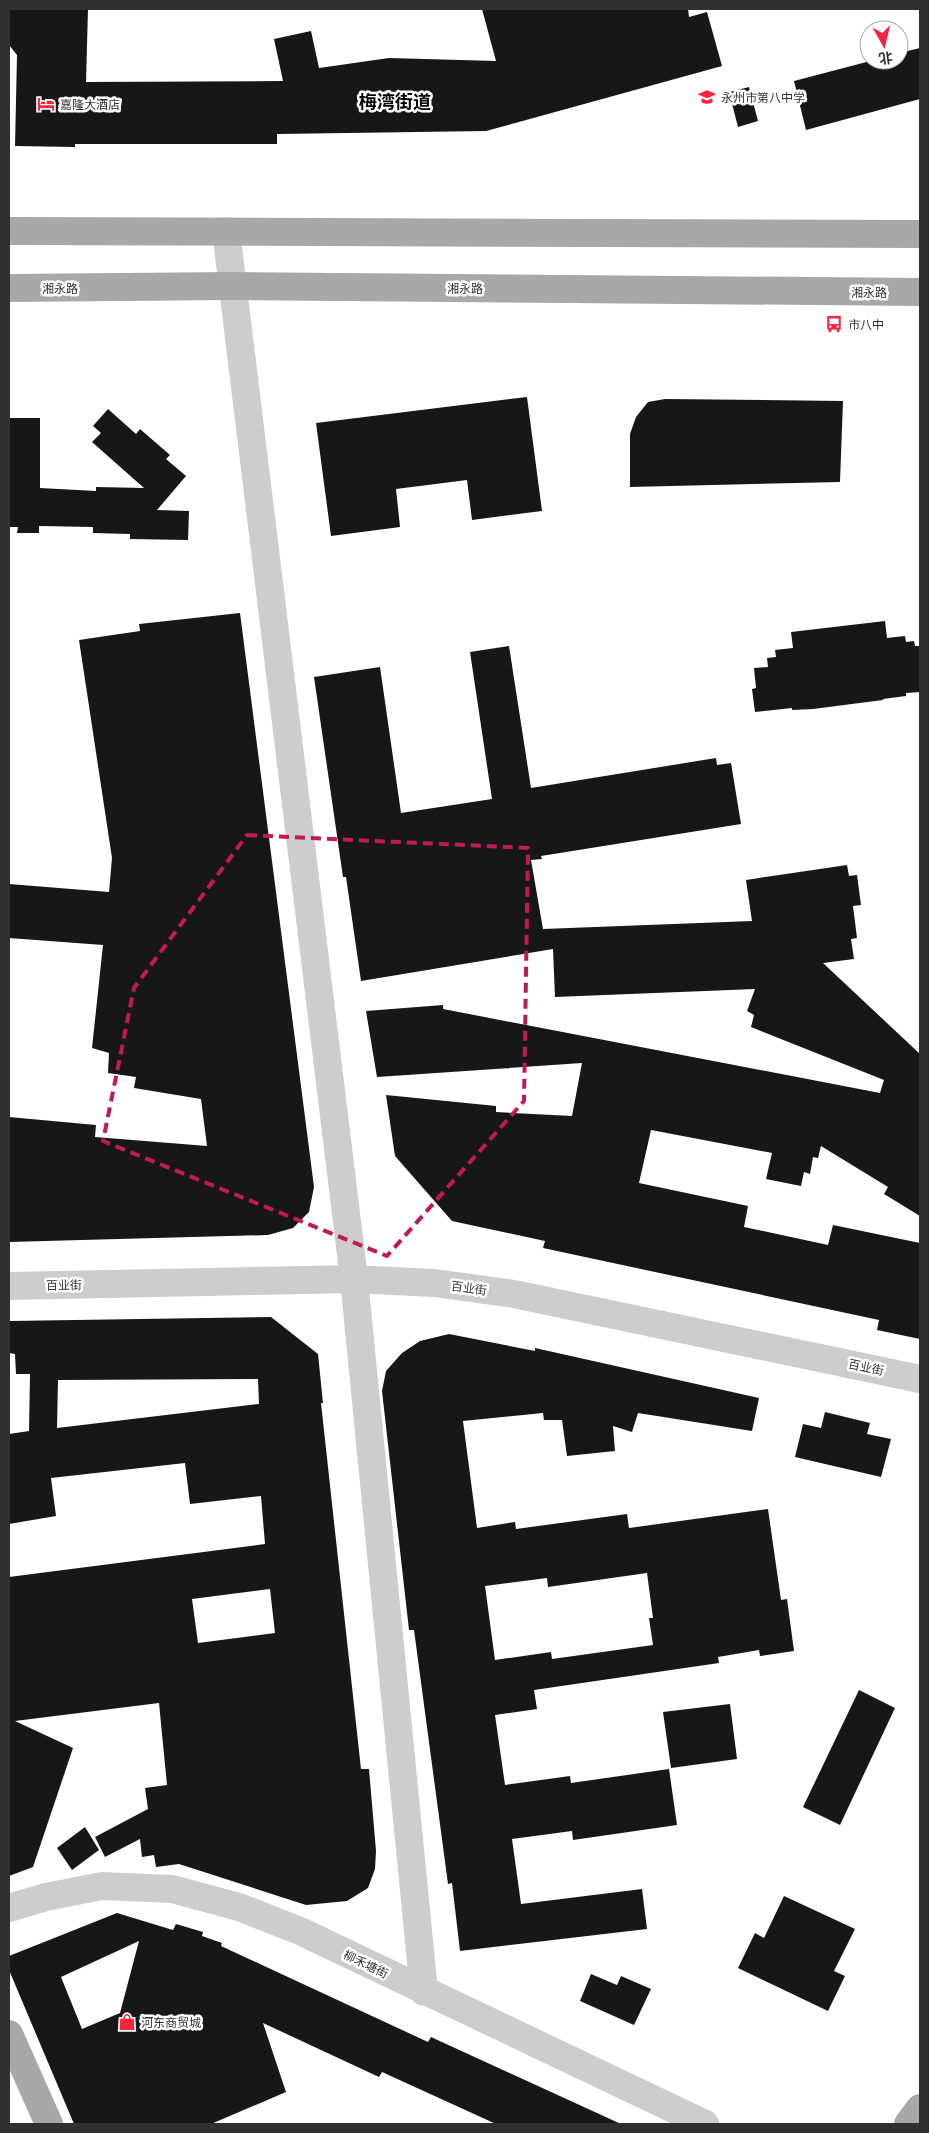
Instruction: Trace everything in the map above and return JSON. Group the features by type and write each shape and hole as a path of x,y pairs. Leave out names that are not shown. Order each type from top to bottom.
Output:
{"main road":[{"path":"9,230 920,234"},
{"name":"湘永路","path":"9,288 232,286 920,292"},
{"path":"9,2034 49,2124"},
{"path":"908,2124 920,2108"}],"street":[{"path":"226,231 354,1279 424,1992"},
{"name":"百业街","path":"9,1286 354,1279 434,1283 514,1294 920,1379"},
{"name":"柳禾塘街","path":"9,1908 46,1897 102,1886 172,1889 240,1907 300,1932 705,2124"}],"highlighted area":[{"path":"247,835 528,848 524,1101 387,1256 103,1141 134,988"}],"building":[{"path":"9,9 88,9 86,82 283,81 274,39 311,31 319,68 389,58 496,61 482,9 688,9 689,17 707,12 722,66 486,131 277,134 277,144 75,144 75,147 15,146 17,55 9,45"},
{"path":"920,48 920,99 806,130 794,81 859,64 859,70 909,70 909,51"},
{"path":"749,87 758,121 738,127 729,92"},
{"path":"527,397 542,511 472,520 467,480 396,489 400,527 331,536 316,423"},
{"path":"665,399 843,401 840,482 630,487 630,434 636,417 648,402"},
{"path":"108,409 136,434 140,429 170,455 166,459 186,476 157,510 189,511 188,540 130,539 130,534 93,533 93,527 39,526 39,533 17,533 18,527 9,527 9,418 40,418 40,488 96,491 96,487 144,488 92,442 101,433 93,426"},
{"path":"240,613 314,1187 309,1212 293,1228 268,1235 9,1242 9,1117 96,1125 95,1137 207,1146 201,1099 134,1088 136,1077 108,1073 109,1053 92,1048 103,945 9,938 9,884 109,892 112,858 79,640 140,631 139,624"},
{"path":"885,621 887,638 905,636 906,642 914,641 915,646 920,646 920,692 906,693 906,696 883,700 813,709 792,710 792,708 755,712 752,689 756,688 754,668 768,667 767,658 776,657 775,650 793,648 791,632"},
{"path":"509,646 531,788 716,758 717,765 731,763 741,824 541,856 542,859 531,860 543,929 752,921 746,880 847,865 849,876 857,875 861,905 853,906 857,938 851,939 854,959 823,963 920,1054 920,1216 884,1194 888,1187 821,1146 818,1158 813,1157 810,1174 804,1172 801,1186 766,1179 772,1153 651,1130 639,1183 748,1206 744,1227 828,1245 833,1225 920,1243 920,1339 877,1330 879,1320 543,1248 545,1241 452,1221 395,1156 386,1095 496,1106 496,1112 572,1116 582,1063 377,1077 366,1011 443,1005 443,1009 880,1093 884,1080 751,1027 754,1015 747,1011 755,989 555,997 553,949 361,981 346,877 343,877 314,677 380,667 401,813 492,799 470,652"},
{"path":"271,1317 318,1354 323,1403 321,1403 361,1769 369,1769 376,1851 375,1869 368,1888 347,1901 306,1905 179,1864 156,1867 154,1855 142,1857 140,1839 105,1857 95,1837 148,1809 145,1788 167,1785 159,1703 15,1721 73,1748 33,1867 9,1876 9,1577 265,1544 261,1496 190,1504 185,1463 51,1478 56,1516 9,1524 9,1434 29,1431 30,1374 16,1374 15,1354 9,1353 9,1321","holes":["258,1379 259,1404 57,1428 58,1380","270,1589 275,1633 198,1643 192,1599"]},
{"path":"449,1334 535,1351 535,1348 759,1398 752,1431 638,1413 632,1432 613,1426 615,1451 567,1456 562,1420 544,1420 543,1413 463,1421 477,1528 515,1522 516,1529 627,1514 629,1528 768,1509 781,1600 787,1599 794,1651 760,1656 759,1650 718,1657 719,1663 534,1690 537,1709 495,1715 505,1785 570,1776 571,1783 669,1769 677,1825 573,1840 572,1831 512,1839 521,1904 642,1889 647,1929 460,1951 452,1883 448,1884 414,1630 409,1630 382,1391 386,1371 402,1353 420,1341","holes":["647,1573 653,1618 649,1618 653,1645 552,1659 551,1652 495,1660 485,1586 547,1578 548,1587"]},
{"path":"825,1412 870,1423 867,1434 891,1439 881,1477 795,1457 803,1424 821,1428"},
{"path":"859,1690 895,1708 840,1825 803,1807"},
{"path":"730,1704 737,1759 671,1768 663,1712"},
{"path":"85,1827 99,1850 72,1870 57,1848"},
{"path":"784,1896 855,1929 834,1971 845,1976 828,2011 738,1968 755,1933 764,1938"},
{"name":"河东商贸城","path":"117,1913 173,1930 176,1924 203,1932 202,1936 222,1943 221,1946 428,2042 431,2037 621,2124 496,2124 382,2072 379,2077 263,2023 286,2092 211,2124 74,2124 9,1970 9,1956","holes":["139,1941 120,2013 82,2029 61,1977"]},
{"path":"591,1974 617,1985 621,1976 651,1989 634,2025 580,2001"}],"place":[{"name":"永州市第八中学","path":"707,97"},
{"name":"嘉隆大酒店","path":"46,104"},
{"name":"市八中","path":"834,324"},
{"name":"河东商贸城","path":"127,2022"}],"district":[{"name":"梅湾街道","path":"395,101"}]}
